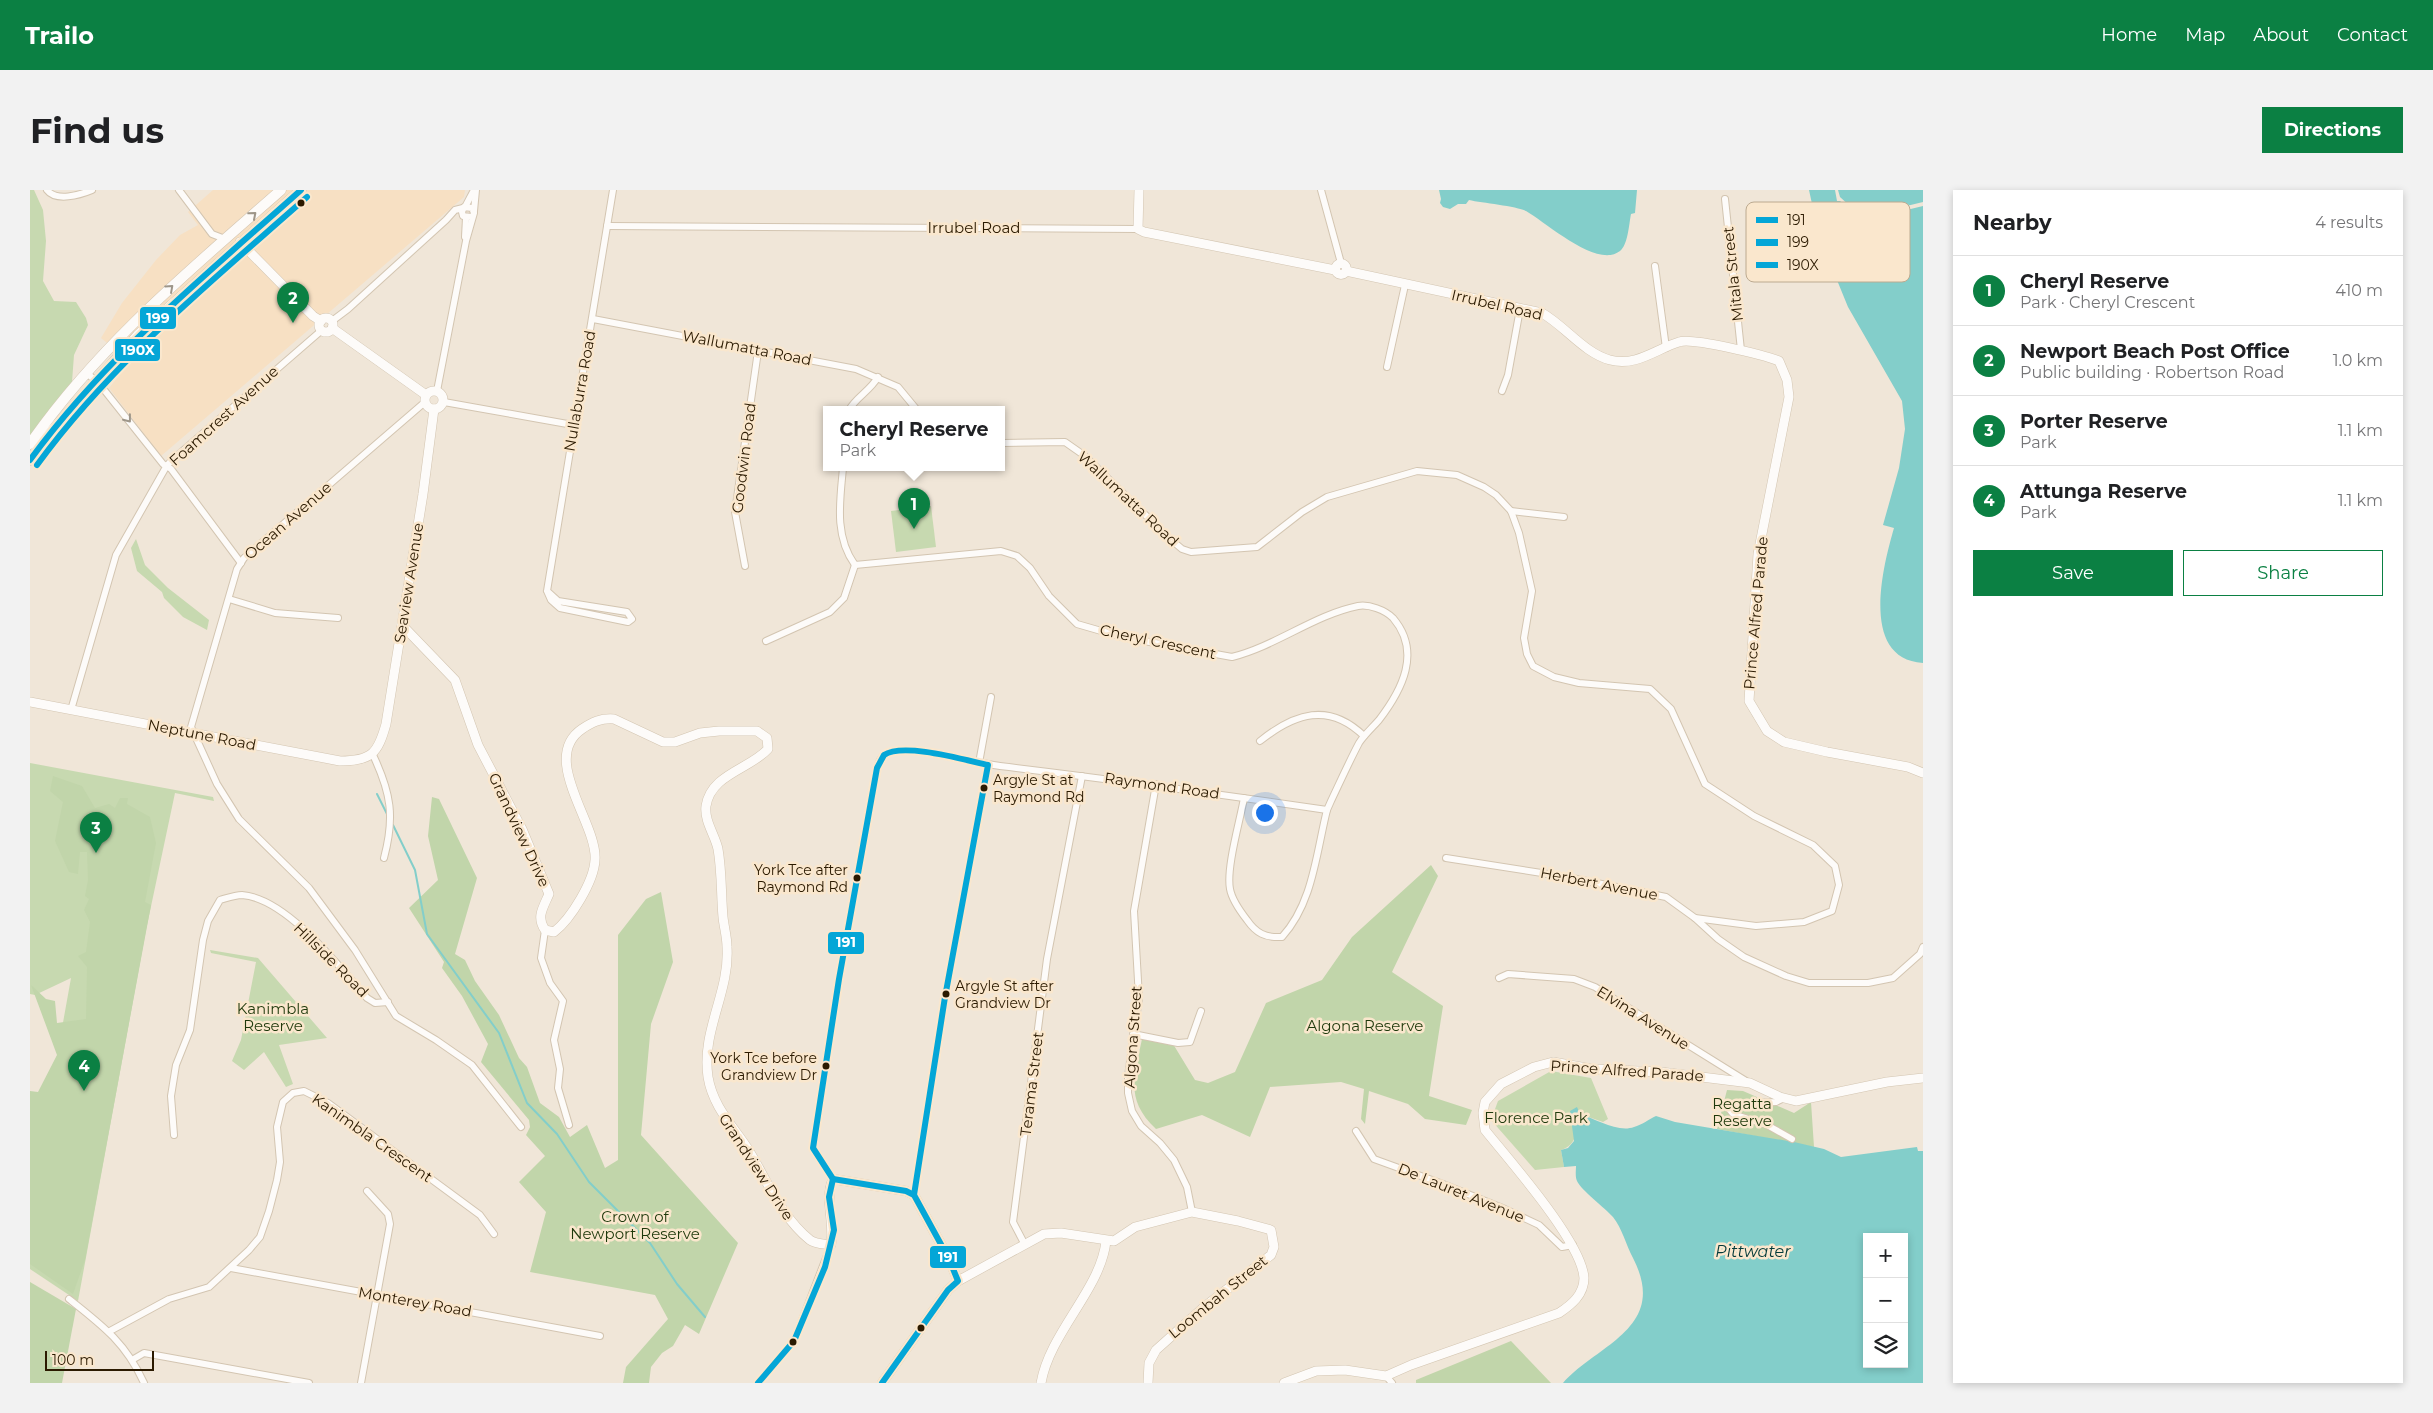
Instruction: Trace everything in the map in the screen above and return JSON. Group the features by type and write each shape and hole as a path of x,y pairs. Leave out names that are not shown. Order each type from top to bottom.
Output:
{"main road":[{"path":"30,444 87,373 128,326 281,190"},
{"path":"30,460 49,434 138,335 240,242 301,190"}],"street":[{"path":"47,190 52,195 64,196 92,190"},
{"path":"179,190 212,234 225,239"},
{"path":"464,208 475,190"},
{"path":"468,216 475,190"},
{"name":"Nullaburra Road","path":"547,591 614,190"},
{"path":"1138,229 1139,190"},
{"path":"1321,190 1341,268"},
{"name":"Mitala Street","path":"1725,198 1741,350"},
{"path":"240,242 267,272 328,331 332,325 455,210 470,207 466,241 437,391"},
{"path":"464,208 468,216"},
{"path":"446,220 468,216"},
{"name":"Irrubel Road","path":"607,226 1138,229 1341,268 1405,285 1542,313 1557,322 1596,355 1611,360 1626,362 1680,341 1741,350 1779,360"},
{"path":"1655,266 1666,348"},
{"path":"1387,367 1405,285"},
{"path":"1502,391 1508,375 1520,309"},
{"name":"Wallumatta Road","path":"593,319 856,369 898,387 914,406"},
{"name":"Foamcrest Avenue","path":"71,710 116,555 166,467 321,325"},
{"path":"332,325 426,399"},
{"name":"Goodwin Road","path":"745,566 735,512 758,351"},
{"name":"Prince Alfred Parade","path":"1779,360 1787,380 1789,397 1758,554 1749,701 1767,730 1784,742 1908,767 1923,774"},
{"path":"87,373 97,381 166,467 170,469 241,563"},
{"path":"851,406 872,388 878,377"},
{"path":"431,391 437,391 443,395 444,402 440,407 434,409 427,406 426,399 431,391"},
{"name":"Ocean Avenue","path":"194,734 191,727 241,563 426,399"},
{"path":"444,402 574,425"},
{"name":"Seaview Avenue","path":"373,755 381,741 386,724 423,494 434,409"},
{"name":"Wallumatta Road","path":"1005,443 1065,442 1069,444 1085,456 1169,538 1182,549 1191,552 1257,548 1302,512 1328,497 1417,471 1457,475 1496,495 1511,512 1519,533 1532,591 1524,638 1527,654 1534,666 1554,677 1579,683 1650,689 1670,709 1705,784 1754,816 1812,845 1835,866 1839,885 1832,911 1804,922 1756,926 1695,918"},
{"path":"766,641 830,612 844,598 854,565 843,539 838,516 843,471"},
{"path":"1511,512 1564,517"},
{"name":"Cheryl Crescent","path":"854,565 1001,551 1017,556 1030,568 1049,596 1077,624 1122,637 1232,657 1250,652 1343,611 1361,606 1373,607 1390,615 1401,628 1408,658 1404,681 1390,706 1364,736 1327,810 1309,888 1294,923 1282,937 1271,938 1261,935 1254,930 1236,904 1230,889 1231,869 1244,798"},
{"path":"547,591 558,601 627,612 632,619 628,622 560,608 551,600 547,591"},
{"path":"229,599 275,613 338,618"},
{"name":"Grandview Drive","path":"402,625 455,680 478,745 522,830 550,894 541,912 540,922 545,930 554,932 562,926 591,881 596,860 591,831 575,799 567,770 566,757 570,741 578,731 592,722 605,718 614,719 662,742 675,742 700,734 719,731 757,731 767,738 768,749 760,757 748,762 725,777 711,792 706,806 707,820 718,848 723,889 723,916 728,948 725,979 709,1033 708,1077 719,1110 748,1149 767,1184 794,1226 812,1242 831,1245"},
{"path":"979,763 991,697"},
{"name":"Neptune Road","path":"30,702 340,761 356,761 373,755"},
{"path":"1260,741 1293,719 1313,714 1329,715 1354,726 1364,736"},
{"name":"Hillside Road","path":"194,734 217,784 239,820 309,888 355,950 388,1002"},
{"name":"Raymond Road","path":"833,1179 813,1148 840,974 877,768 880,758 887,752 908,751 979,763 1156,784 1327,810"},
{"path":"373,755 390,798 391,822 384,858"},
{"path":"914,1195 945,997 988,764"},
{"name":"Terama Street","path":"1024,1243 1013,1222 1047,959 1082,776"},
{"name":"Algona Street","path":"1156,784 1134,911 1139,998 1128,1076 1128,1093 1132,1111 1142,1126 1174,1160 1187,1187 1192,1212"},
{"name":"Herbert Avenue","path":"1446,858 1567,876 1666,897 1695,918 1718,939 1744,956 1786,976 1809,983 1868,983 1893,978 1920,954 1923,947"},
{"name":"Hillside Road","path":"174,1136 171,1096 176,1065 190,1030 203,940 208,920 220,900 241,895 266,901 308,933 367,998 375,1002 388,1002"},
{"path":"545,930 541,958 550,983 563,1001 554,1040 560,1069 558,1088 569,1125"},
{"name":"Elvina Avenue","path":"1499,978 1508,974 1574,978 1595,987 1750,1083"},
{"path":"388,1002 396,1016 436,1040 472,1065 521,1127"},
{"path":"1134,1034 1178,1043 1190,1042 1201,1011"},
{"name":"Prince Alfred Parade","path":"1389,1379 1411,1365 1559,1314 1576,1302 1584,1279 1573,1245 1484,1130 1483,1113 1485,1102 1501,1084 1534,1067 1554,1062 1592,1068 1661,1072 1750,1083 1784,1098 1796,1101 1887,1082 1923,1078"},
{"name":"Kanimbla Crescent","path":"110,1331 169,1298 209,1287 231,1268 260,1237 269,1211 280,1162 277,1127 283,1102 293,1093 304,1092 328,1103 480,1215 494,1234"},
{"path":"1784,1098 1776,1102 1734,1104 1729,1109 1734,1114 1767,1126 1792,1139"},
{"name":"De Lauret Avenue","path":"1356,1131 1374,1159 1443,1184 1522,1217 1539,1225 1562,1247 1573,1245"},
{"path":"758,1383 794,1341 831,1245 834,1230 829,1197 833,1179 906,1191 914,1195 949,1259 958,1281"},
{"path":"361,1383 390,1224 388,1214 367,1191"},
{"name":"Loombah Street","path":"1106,1241 1118,1240 1134,1227 1192,1212 1271,1230 1274,1247 1264,1262 1203,1308 1156,1350 1149,1363 1148,1383"},
{"path":"882,1383 948,1290 958,1281 1024,1243 1044,1234 1061,1233 1106,1241 1105,1252 1097,1269 1044,1364 1041,1383"},
{"name":"Monterey Road","path":"231,1268 600,1336"},
{"path":"69,1299 110,1331 132,1360 144,1383"},
{"path":"132,1360 144,1353 309,1383"},
{"path":"1284,1383 1316,1371 1345,1370 1389,1379"}],"shaded area":[{"path":"213,190 465,190 464,197 161,456 109,388 130,362 101,338 122,303 156,260 180,235 198,225 188,212"}],"green space":[{"path":"30,190 34,190 43,210 46,241 43,281 54,301 76,302 88,325 74,355 72,382 30,441"},
{"path":"931,506 936,547 896,552 891,511"},
{"path":"136,539 145,565 168,588 209,620 207,630 183,617 164,598 162,592 137,571 131,548"},
{"path":"30,763 213,797 214,801 175,793 146,930 78,1301 30,1269 30,1147 57,1056 71,978 35,995 30,994"},
{"path":"53,776 82,786 95,808 109,804 115,808 120,798 128,798 127,804 150,817 156,843 145,902 151,905 85,1260 73,1294 30,1264 30,1091 38,1092 57,1055 31,985 46,999 55,1001 57,1023 86,1019 87,967 78,956 86,952 90,922 84,910 89,899 85,896 88,880 87,852 80,852 78,874 69,872 55,841 63,802 50,791"},
{"name":"Crown of Newport Reserve","path":"432,797 439,799 477,878 455,954 465,960 475,981 499,1015 519,1058 527,1067 540,1103 559,1117 570,1137 587,1125 605,1168 618,1160 618,935 646,899 661,892 673,962 651,1024 641,1135 738,1243 699,1334 685,1325 673,1346 662,1353 651,1367 649,1383 623,1383 626,1367 668,1319 655,1295 530,1272 546,1212 519,1182 545,1156 526,1135 530,1127 529,1120 481,1062 488,1044 462,996 442,968 444,962 409,908 438,880 428,836"},
{"name":"Algona Reserve","path":"1431,865 1438,876 1392,972 1443,1006 1429,1096 1472,1110 1466,1125 1425,1119 1408,1104 1369,1091 1365,1124 1361,1119 1364,1089 1341,1082 1270,1087 1250,1137 1202,1115 1156,1129 1140,1108 1134,1087 1136,1065 1142,1039 1170,1039 1195,1080 1208,1083 1235,1072 1266,1003 1322,980 1352,937"},
{"name":"Kanimbla Reserve","path":"210,950 258,958 327,1038 279,1045 293,1084 286,1087 264,1052 244,1070 232,1061 241,1040 256,962 211,953"},
{"name":"Florence Park","path":"1551,1071 1591,1078 1608,1119 1603,1122 1580,1114 1574,1140 1567,1148 1561,1150 1564,1167 1535,1170 1491,1120 1498,1101"},
{"name":"Regatta Reserve","path":"1727,1090 1743,1091 1794,1113 1811,1102 1814,1147 1717,1129"},
{"path":"30,1282 76,1309 62,1383 30,1383"},
{"path":"1511,1341 1551,1383 1416,1383 1416,1380"}],"water":[{"path":"1439,190 1637,190 1635,213 1631,214 1625,244 1620,251 1610,255 1599,254 1572,242 1521,209 1469,200 1466,204 1458,204 1450,209 1443,207 1440,203"},
{"path":"1809,190 1923,190 1923,663 1903,658 1890,646 1883,629 1880,608 1881,586 1894,528 1883,525 1899,468 1905,429 1902,401 1848,307 1838,282 1910,282 1910,202 1812,202"},
{"name":"Pittwater","path":"1577,1107 1580,1114 1614,1127 1628,1128 1637,1126 1656,1116 1675,1122 1794,1142 1824,1149 1841,1157 1917,1147 1918,1151 1923,1151 1923,1383 1563,1383 1625,1332 1636,1318 1642,1302 1642,1282 1616,1221 1579,1185 1576,1178 1576,1166 1564,1167 1561,1150 1568,1148 1574,1141 1570,1111"}],"pier":[{"path":"1835,190 1838,190 1840,197 1846,202 1837,201"},
{"path":"1923,202 1923,206 1910,209 1910,205"}],"waterway":[{"path":"377,794 387,814"},
{"path":"393,825 415,870 427,934 499,1033 527,1103 557,1134 589,1182 650,1243 677,1284 705,1317"}],"transit line":[{"name":"199","path":"30,460 91,386 124,351 194,285 301,190"},
{"name":"190X","path":"37,465 66,427 130,357 164,324 307,197"},
{"name":"191","path":"833,1179 813,1148 839,979 877,768 884,755 893,751 919,751 950,756 988,765 945,997 914,1195"},
{"name":"191","path":"833,1179 906,1191 914,1195 949,1259 958,1281 948,1290 882,1383"},
{"name":"191","path":"758,1383 794,1341 825,1267 834,1230 829,1197 833,1179"}],"place":[{"name":"Newport Beach Post Office","path":"293,323"},
{"name":"Cheryl Reserve","path":"914,529"},
{"name":"Argyle St at Raymond Rd","path":"984,788"},
{"name":"Porter Reserve","path":"96,853"},
{"name":"York Tce after Raymond Rd","path":"857,878"},
{"name":"Argyle St after Grandview Dr","path":"946,994"},
{"name":"York Tce before Grandview Dr","path":"826,1066"},
{"name":"Attunga Reserve","path":"84,1091"}]}
